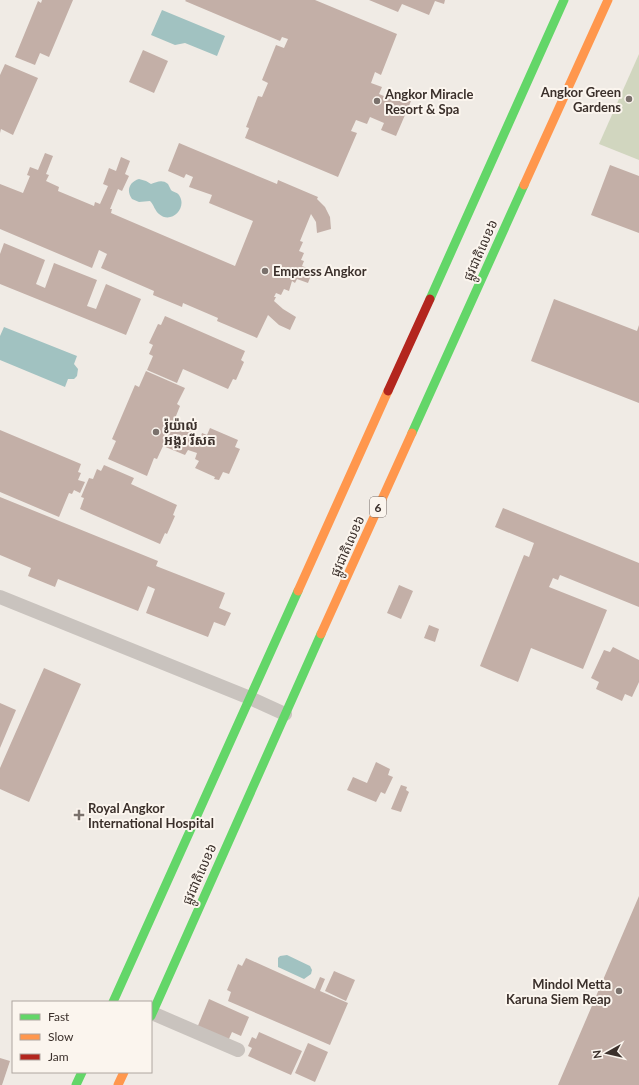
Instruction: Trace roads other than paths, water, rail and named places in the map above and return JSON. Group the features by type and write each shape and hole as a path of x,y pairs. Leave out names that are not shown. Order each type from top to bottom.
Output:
{"highway":[{"name":"ផ្លូវជាតិលេខ៦","path":"114,1001 564,0"},
{"name":"ផ្លូវជាតិលេខ៦","path":"152,1014 285,714 608,0"},
{"path":"76,1085 82,1073"},
{"path":"118,1085 124,1073"}],"street":[{"path":"0,597 250,698 285,714"},
{"path":"152,1014 238,1050"}],"water":[{"path":"162,10 225,36 217,56 185,43 175,45 151,35"},
{"path":"139,179 151,184 162,181 166,182 171,190 178,194 181,200 180,210 177,214 168,218 164,217 158,213 150,201 139,202 132,199 129,193 130,187 133,182"},
{"path":"4,327 77,356 74,364 78,369 77,376 74,379 68,379 65,387 0,360 0,336"},
{"path":"287,955 310,966 312,970 311,974 304,979 278,967 278,958 280,956"}],"place":[{"name":"Angkor Green Gardens","path":"629,99"},
{"name":"Angkor Miracle Resort & Spa","path":"377,101"},
{"name":"Empress Angkor","path":"265,271"},
{"name":"រ៉ូយ៉ាល់ អង្គរ រីសត","path":"156,432"},
{"name":"Royal Angkor International Hospital","path":"79,815"},
{"name":"Mindol Metta Karuna Siem Reap","path":"619,991"}]}
